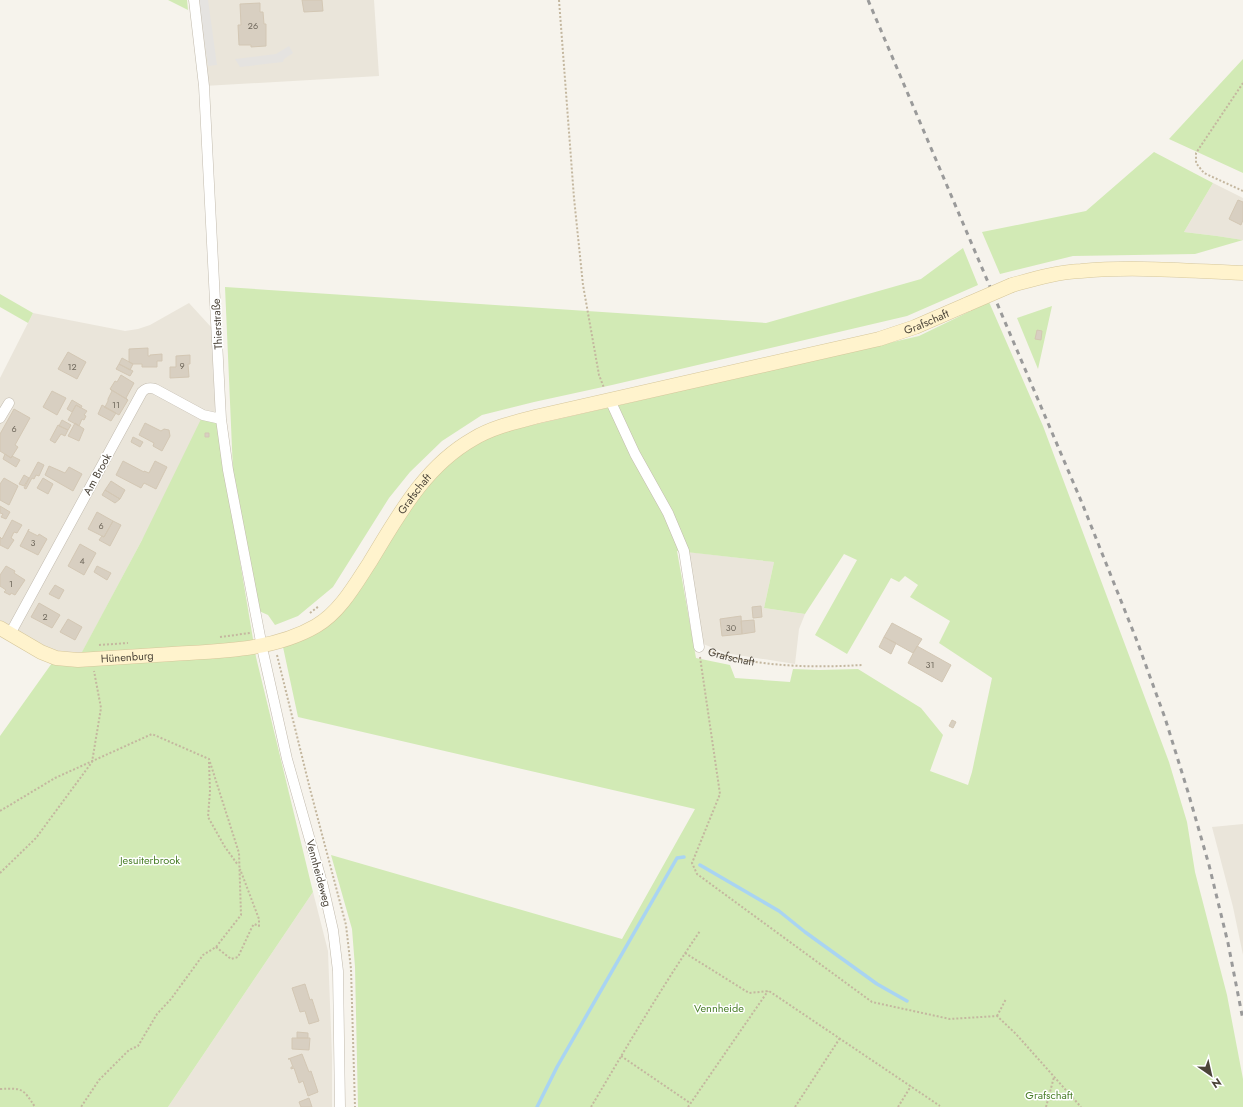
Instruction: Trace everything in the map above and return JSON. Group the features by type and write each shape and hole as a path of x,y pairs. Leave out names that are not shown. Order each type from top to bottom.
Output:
{"street":[{"name":"Thierstraße","path":"194,0 204,86 221,419 228,470 260,638"},
{"name":"Grafschaft","path":"260,638 300,634 317,625 333,612 349,594 407,501 429,474 453,452 474,438 499,427 610,400 879,340 916,327 1012,285 1044,276 1080,271 1117,269 1243,273"},
{"name":"Am Brook","path":"5,631 138,399 146,388 150,387 155,389 203,415 221,419"},
{"name":"Grafschaft","path":"610,400 635,454 668,513 684,551 699,647"},
{"path":"0,418 9,403"},
{"name":"Hünenburg","path":"5,631 41,652 56,658 78,660 94,653 226,650 260,638"},
{"name":"Vennheideweg","path":"260,638 287,759 323,886 333,930 338,971 340,1107"}],"path":[{"path":"559,0 574,198 583,285 600,378"},
{"path":"1243,83 1196,154 1196,163 1204,173 1243,191"},
{"path":"214,638 260,638"},
{"path":"0,873 36,838 92,762 101,708 94,653 101,644 131,642"},
{"path":"699,647 720,794 692,863 697,874 872,1002 950,1019 997,1016 1016,1034 1081,1107"},
{"name":"Grafschaft","path":"699,647 724,656 773,664 819,667 862,665"},
{"path":"0,811 55,778 152,734 209,759 238,853 241,915 216,947 203,955 171,999 157,1014 138,1046 129,1050 99,1080 81,1107"},
{"path":"209,759 210,791 208,817 225,847 239,867 259,919 259,926 254,924 238,957 232,959 216,947"},
{"path":"591,1107 621,1056 700,931"},
{"path":"685,953 749,993 769,991 940,1106"},
{"path":"688,1107 769,991"},
{"path":"997,1016 1006,999"},
{"path":"795,1107 840,1038"},
{"path":"621,1056 690,1103"},
{"path":"1046,1107 1054,1077"},
{"path":"898,1107 911,1086"},
{"path":"0,1090 18,1088 27,1094 35,1107"}],"shaded area":[{"path":"194,0 374,0 379,76 204,86"},
{"path":"199,0 208,0 217,65 208,66"},
{"path":"289,46 293,53 284,59 283,62 240,67 235,59 276,54"},
{"path":"1213,183 1243,198 1243,240 1184,232"},
{"path":"189,303 211,327 216,418 142,540 78,660 0,628 0,378 33,313 125,331 150,325"},
{"path":"688,552 774,562 764,608 805,614 799,629 795,664 725,653 701,643"},
{"path":"1243,824 1243,955 1233,907 1212,827"},
{"path":"313,892 328,951 332,1057 332,1107 168,1107"}],"green space":[{"path":"168,0 187,0 188,10"},
{"path":"1243,59 1243,173 1169,139"},
{"path":"1154,152 1213,183 1184,232 1243,240 1195,254 1073,256 1000,274 982,232 1086,211"},
{"path":"963,248 978,285 907,316 482,415 442,441 410,472 389,498 333,587 298,616 275,625 268,615 259,611 233,471 225,287 766,323 921,279"},
{"path":"0,294 33,313 28,323 0,307"},
{"name":"Vennheide","path":"989,302 1043,426 1169,762 1187,822 1195,872 1227,995 1243,1079 1243,1107 358,1107 355,967 352,929 331,855 622,939 695,809 298,717 283,647 317,633 338,617 411,505 432,478 457,456 498,433 919,336","holes":["677,551 774,562 764,608 805,614 844,554 857,560 815,635 847,654 891,578 899,582 905,576 918,585 910,597 950,621 939,643 992,678 968,785 930,771 943,735 921,708 858,669 793,669 790,682 735,678 730,665 696,658"]},
{"path":"1052,306 1038,369 1017,318"},
{"name":"Jesuiterbrook","path":"203,415 216,418 256,657 313,892 168,1107 0,1107 0,736 52,663 75,665 142,540"}],"building":[{"path":"302,0 322,0 323,11 304,12"},
{"path":"260,3 260,12 263,12 264,24 266,24 266,46 251,47 251,45 239,45 238,25 241,25 240,4"},
{"path":"1238,200 1243,202 1243,220 1241,225 1229,219"},
{"path":"1037,330 1042,331 1041,340 1035,339"},
{"path":"148,348 148,356 162,354 162,361 157,361 157,367 142,367 142,364 133,364 129,362 129,349"},
{"path":"68,352 86,362 77,379 58,369"},
{"path":"190,355 190,364 188,364 189,377 170,378 170,367 176,367 176,356"},
{"path":"122,358 133,364 130,370 119,364"},
{"path":"119,364 133,371 130,376 116,369"},
{"path":"121,375 134,383 126,398 128,400 110,389"},
{"path":"110,389 128,400 119,415 104,407 112,391"},
{"path":"52,391 66,398 57,415 43,407"},
{"path":"72,400 82,406 81,408 76,405 72,412 67,409"},
{"path":"76,405 87,411 84,415 86,416 84,420 82,419 79,426 68,420"},
{"path":"102,405 116,413 111,421 98,414"},
{"path":"14,409 30,418 15,445 18,447 11,458 0,451 0,434"},
{"path":"62,420 71,425 68,430 59,426"},
{"path":"75,423 84,429 79,441 68,436"},
{"path":"145,423 161,431 164,429 169,430 170,436 162,451 153,446 154,443 139,435"},
{"path":"58,425 68,430 65,436 61,434 55,443 50,440"},
{"path":"205,433 209,433 209,437 205,437"},
{"path":"133,437 143,442 140,447 131,442"},
{"path":"5,454 11,458 12,456 20,460 16,467 3,459"},
{"path":"123,461 149,473 155,461 167,467 156,489 144,483 141,488 116,475"},
{"path":"38,462 44,465 39,476 36,475 34,479 32,478 26,489 24,488"},
{"path":"49,466 65,473 69,467 82,474 73,491 45,475"},
{"path":"24,475 29,478 24,486 19,484"},
{"path":"4,478 18,486 9,505 0,500 0,484"},
{"path":"43,478 53,484 48,494 37,488"},
{"path":"111,481 125,490 120,499 105,490"},
{"path":"105,490 120,499 115,503 102,495"},
{"path":"0,506 10,512 6,519 1,517 3,514 0,513"},
{"path":"97,512 113,521 104,537 88,529"},
{"path":"12,520 22,525 17,533 14,532 11,538 14,540 8,549 0,545 0,537 2,539"},
{"path":"113,521 121,525 110,546 99,540 102,536 104,537"},
{"path":"29,529 28,531 38,536 39,534 47,539 38,555 20,546"},
{"path":"80,544 96,553 84,575 68,566"},
{"path":"6,566 15,571 14,573 25,580 15,595 11,593 10,595 4,592 6,590 0,586 0,575"},
{"path":"97,566 111,573 107,580 94,572"},
{"path":"55,585 64,590 59,599 49,594"},
{"path":"39,603 60,615 52,628 31,617"},
{"path":"761,606 762,617 753,618 752,607"},
{"path":"741,616 742,634 722,636 720,619"},
{"path":"68,619 82,627 75,640 60,632"},
{"path":"754,620 755,632 742,634 741,621"},
{"path":"892,623 922,639 913,653 884,637"},
{"path":"884,637 896,643 891,654 879,647"},
{"path":"917,646 951,665 942,682 908,663"},
{"path":"952,720 956,722 953,728 949,726"},
{"path":"305,984 310,1000 312,999 319,1021 309,1024 305,1011 300,1012 292,988"},
{"path":"297,1032 308,1033 308,1038 297,1038"},
{"path":"292,1038 310,1038 309,1050 292,1049"},
{"path":"302,1054 309,1072 311,1071 318,1092 308,1096 303,1081 299,1083 294,1068 291,1069 291,1067 293,1067 290,1059 288,1059"},
{"path":"309,1098 312,1107 301,1107 299,1102"}],"waterway":[{"path":"537,1107 557,1067 677,858 684,857"},
{"path":"700,865 779,911 805,932 877,984 907,1001"}],"railway":[{"path":"868,0 1082,503 1137,641 1165,718 1209,865 1228,943 1243,1020"}]}
